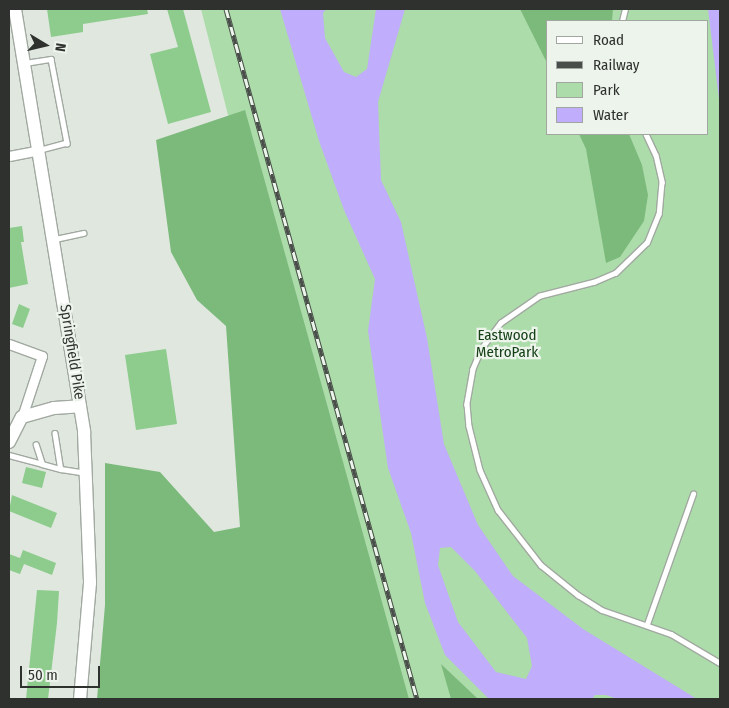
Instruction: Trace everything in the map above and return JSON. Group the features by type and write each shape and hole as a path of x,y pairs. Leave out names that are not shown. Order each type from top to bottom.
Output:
{"main road":[{"name":"Springfield Pike","path":"15,9 80,406 87,473 90,595 80,699"},
{"path":"9,442 22,417 54,408 80,406"}],"street":[{"path":"9,156 39,150"},
{"path":"9,344 42,356 22,417"}],"lane":[{"path":"24,63 51,59 67,143 39,150"},
{"path":"646,135 662,182 659,214 646,243 628,264 610,276 540,296 501,323 481,350 472,369 467,404 473,448 485,484 498,510 525,548 578,595 602,610 647,624 671,634 720,662"},
{"path":"54,240 83,233"},
{"path":"54,433 60,469"},
{"path":"36,445 42,464"},
{"path":"9,455 60,469 87,473"},
{"path":"647,624 693,494"}],"green space":[{"name":"Eastwood MetroPark","path":"201,9 720,9 720,699 377,699"},
{"path":"520,9 613,9 612,20 546,20 546,61"},
{"path":"245,110 409,699 97,699 105,605 105,463 160,472 214,532 240,527 226,326 197,300 171,252 156,140"},
{"path":"579,135 629,135 642,165 648,195 644,221 620,257 606,263 586,149"},
{"path":"441,664 478,699 451,699"}],"water":[{"path":"280,9 326,9 323,13 325,38 344,72 356,77 367,69 376,9 405,9 378,102 381,180 401,222 427,338 444,444 478,525 513,576 583,629 697,699 617,699 606,695 595,695 592,699 489,699 445,655 425,603 411,533 388,468 368,331 375,279 344,210 319,141","holes":["451,547 475,571 527,638 532,666 526,679 496,672 458,622 438,565 440,548"]},
{"path":"708,9 720,9 720,107"}],"building":[{"path":"47,9 147,9 148,14 83,24 83,32 51,37"},
{"path":"167,9 183,9 211,112 168,124 150,54 178,47"},
{"path":"22,226 24,242 21,242 28,284 9,288 9,228"},
{"path":"19,304 30,309 23,328 12,324"},
{"path":"166,349 177,424 136,430 125,355"},
{"path":"26,467 46,472 42,488 22,483"},
{"path":"12,495 57,513 51,528 9,511"},
{"path":"23,550 56,563 52,575 24,564 20,574 9,570 9,554 20,558"},
{"path":"37,590 59,591 57,623 48,699 26,699"}],"railway":[{"path":"226,9 417,699"}]}
